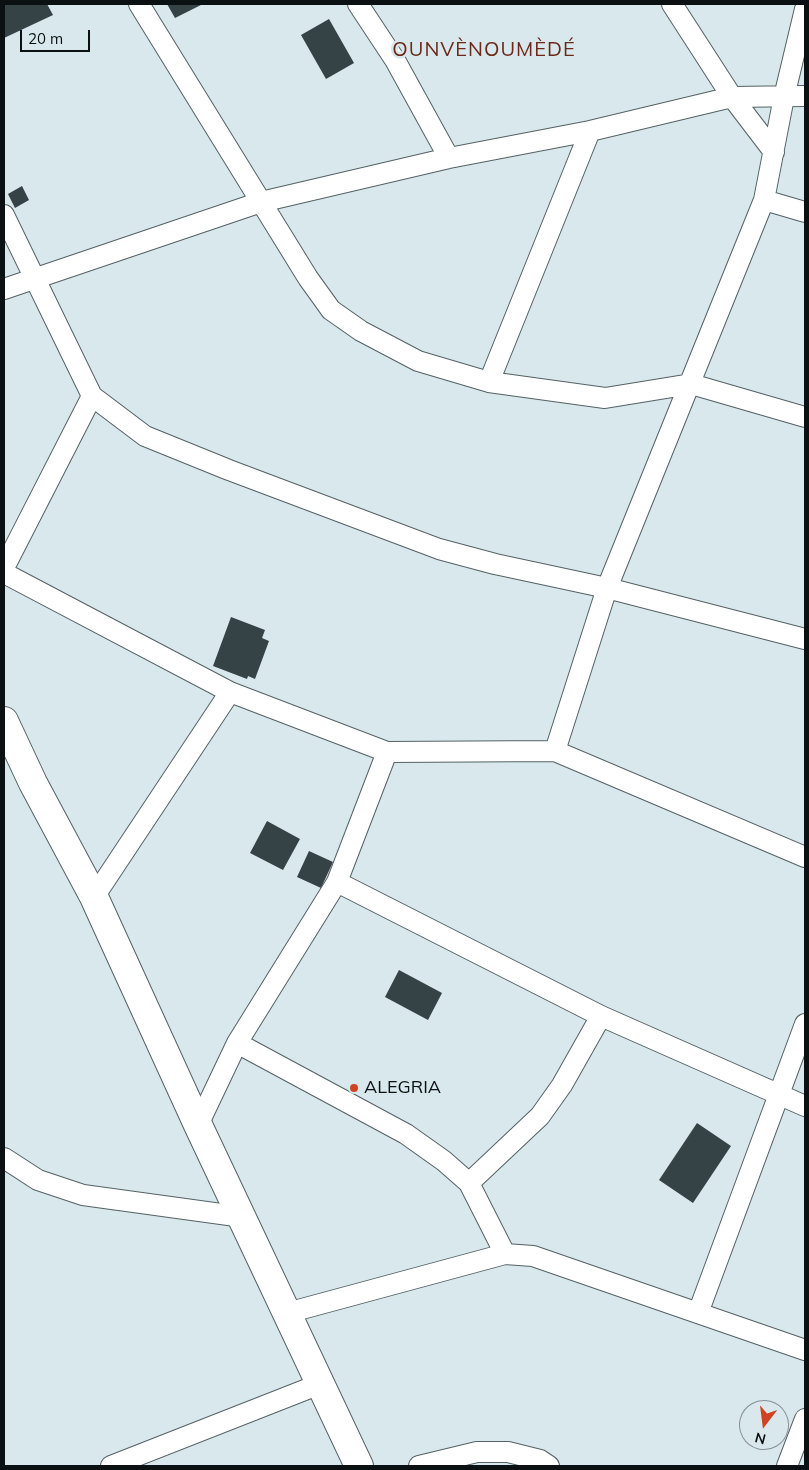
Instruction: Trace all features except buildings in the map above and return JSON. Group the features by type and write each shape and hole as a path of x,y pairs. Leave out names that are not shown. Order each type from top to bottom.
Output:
{"main road":[{"path":"4,721 33,783 94,897 198,1126 243,1217 359,1466"}],"street":[{"path":"139,4 308,278 331,310 361,331 418,361 489,382 604,398 691,384 805,417"},
{"path":"358,4 395,60 449,158"},
{"path":"672,4 732,97 774,152"},
{"path":"555,751 607,588 764,200 784,97 805,8"},
{"path":"4,289 261,202 449,158 590,131 732,97 805,96"},
{"path":"489,382 590,131"},
{"path":"764,200 805,212"},
{"path":"4,215 92,396 145,436 398,534 495,564 607,588 805,639"},
{"path":"4,568 92,396"},
{"path":"4,573 230,692 388,752 555,751 805,858"},
{"path":"94,897 230,692"},
{"path":"198,1126 237,1043 337,882 388,752"},
{"path":"337,882 601,1016 805,1106"},
{"path":"469,1183 540,1116 562,1086 601,1016"},
{"path":"698,1313 805,1024"},
{"path":"237,1043 406,1134 444,1161 469,1183 505,1254"},
{"path":"4,1158 38,1180 83,1195 243,1217"},
{"path":"287,1313 505,1254 533,1256 805,1350"},
{"path":"111,1466 320,1384"},
{"path":"787,1466 805,1418"},
{"path":"419,1466 477,1452 508,1452 540,1460 549,1466"}],"place":[{"name":"ALEGRIA","path":"354,1088"}],"district":[{"name":"OUNVÈNOUMÈDÉ","path":"484,50"}]}
